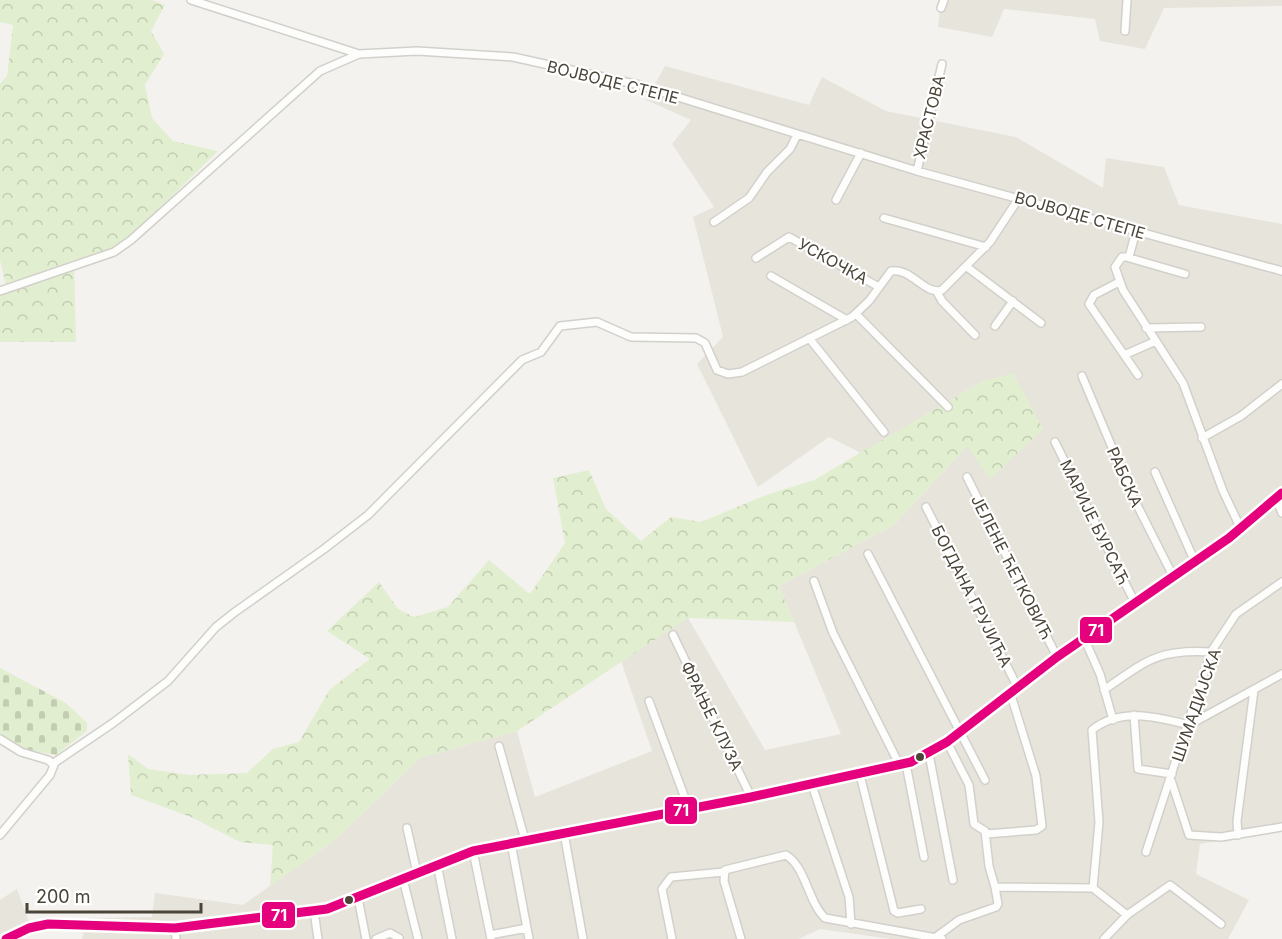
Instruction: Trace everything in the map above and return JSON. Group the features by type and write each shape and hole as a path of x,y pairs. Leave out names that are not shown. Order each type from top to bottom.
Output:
{"street":[{"path":"191,0 359,54"},
{"path":"941,8 944,0"},
{"path":"1125,31 1127,0"},
{"name":"ВОЈВОДЕ СТЕПЕ","path":"0,291 114,252 163,212 300,86 328,67 359,54 417,51 513,57 639,85 917,171 1282,271"},
{"name":"ХРАСТОВА","path":"917,171 942,64"},
{"path":"714,222 749,198 798,135"},
{"path":"836,200 861,153"},
{"path":"937,292 967,267 986,247 1019,198"},
{"path":"884,218 986,247"},
{"path":"1127,257 1136,231"},
{"name":"УСКОЧКА","path":"756,258 789,237 879,286"},
{"path":"1185,273 1127,257 1122,257 1115,267 1119,282 1146,328 1183,383 1202,438 1241,529"},
{"path":"967,267 1041,323"},
{"path":"0,835 50,775 54,764 168,681 216,627 368,515 522,360 541,352 560,326 597,322 631,337 696,338 705,343 717,370 729,374 760,364 847,320 856,314 895,270 908,273 937,292 942,301 975,335"},
{"path":"771,276 847,320"},
{"path":"1119,282 1105,286 1094,295 1089,304 1138,375"},
{"path":"995,326 1012,301"},
{"path":"856,314 948,406"},
{"path":"1146,328 1201,327"},
{"path":"809,338 884,432"},
{"path":"1124,355 1155,342"},
{"name":"РАБСКА","path":"1082,375 1132,495 1173,576"},
{"path":"1202,438 1241,416 1282,384"},
{"name":"МАРИЈЕ БУРСАЋ","path":"1055,442 1135,603"},
{"path":"1155,472 1195,562"},
{"name":"ЈЕЛЕНЕ ЋЕТКОВИЋ","path":"967,477 1057,657"},
{"path":"6,939 29,928 48,924 175,928 314,911 358,898 473,851 903,765 929,754 947,742 1057,657 1241,529 1279,496"},
{"path":"1279,496 1282,513"},
{"name":"БОГДАНА ГРУЈИЋА","path":"926,507 1014,689 1036,776 1042,826 1036,830 986,834"},
{"path":"868,554 985,780"},
{"path":"814,581 833,633 903,765 924,857"},
{"name":"ШУМАДИЈСКА","path":"1146,852 1211,652 1236,614 1282,582"},
{"name":"ФРАЊЕ КЛУЗА","path":"673,635 751,797"},
{"path":"1084,638 1113,720"},
{"path":"1104,690 1152,657 1171,652 1211,652"},
{"path":"1094,888 1099,822 1092,730 1113,720 1147,714 1189,725 1282,674"},
{"path":"1238,836 1237,821 1254,690"},
{"path":"648,701 689,809"},
{"path":"1134,715 1138,769 1172,777 1189,835 1204,838 1238,836 1282,827"},
{"path":"0,739 21,752 54,764"},
{"path":"672,939 662,889 671,877 724,872 728,868 786,855 801,876 816,910 825,918 939,938 959,920 996,907 998,904 990,872 986,834 974,824 969,786 947,742"},
{"path":"499,746 525,840"},
{"path":"929,754 953,880"},
{"path":"860,775 894,911 921,909"},
{"path":"812,785 849,897 851,924"},
{"path":"407,828 417,873"},
{"path":"564,833 583,939"},
{"path":"511,843 529,939"},
{"path":"473,851 490,937 527,928"},
{"path":"437,864 452,939"},
{"path":"724,872 724,881 741,939"},
{"path":"403,879 418,939"},
{"path":"1104,939 1127,915 1170,885 1221,924"},
{"path":"995,887 1094,888 1127,915"},
{"path":"358,898 366,939"},
{"path":"314,911 318,939"},
{"path":"175,928 176,939"},
{"path":"376,939 390,933 399,938"}],"shaded area":[{"path":"941,0 1282,0 1282,6 1164,8 1145,49 1100,41 1095,19 1004,9 992,37 938,27"},
{"path":"665,66 809,105 822,77 886,111 1016,137 1103,188 1106,158 1164,167 1179,205 1282,224 1282,829 1200,844 1196,874 1249,900 1228,939 891,939 820,929 799,939 82,939 87,918 152,917 155,893 243,905 335,840 420,758 517,731 535,797 652,751 621,661 688,618 765,750 841,734 779,586 894,525 967,446 983,381 861,453 829,437 758,487 697,364 723,337 693,217 714,207 672,144 691,120 646,100"},
{"path":"17,889 33,933 20,939 0,939 0,900"}],"green space":[{"path":"0,0 152,0 165,5 151,31 164,54 145,85 152,118 173,141 218,151 115,252 74,262 76,342 0,342 0,294 7,290 0,260 0,84 7,76 13,25 0,22"},
{"path":"1013,373 1043,429 990,479 967,446 894,525 779,586 794,622 688,618 517,731 420,758 335,840 270,886 273,845 240,842 191,817 131,795 128,754 148,769 189,775 247,773 273,749 299,742 330,689 370,659 327,631 379,582 398,609 414,617 448,607 489,560 530,594 565,543 553,478 589,470 606,509 641,541 671,517 701,522 766,495 814,480 983,381"},
{"path":"0,668 66,703 87,723 87,731 56,755 19,748 0,736"}],"transit line":[{"name":"71","path":"6,939 29,928 48,924 175,928 327,909 473,851 751,797 911,762 947,742 1057,657 1229,538 1282,493"}]}
